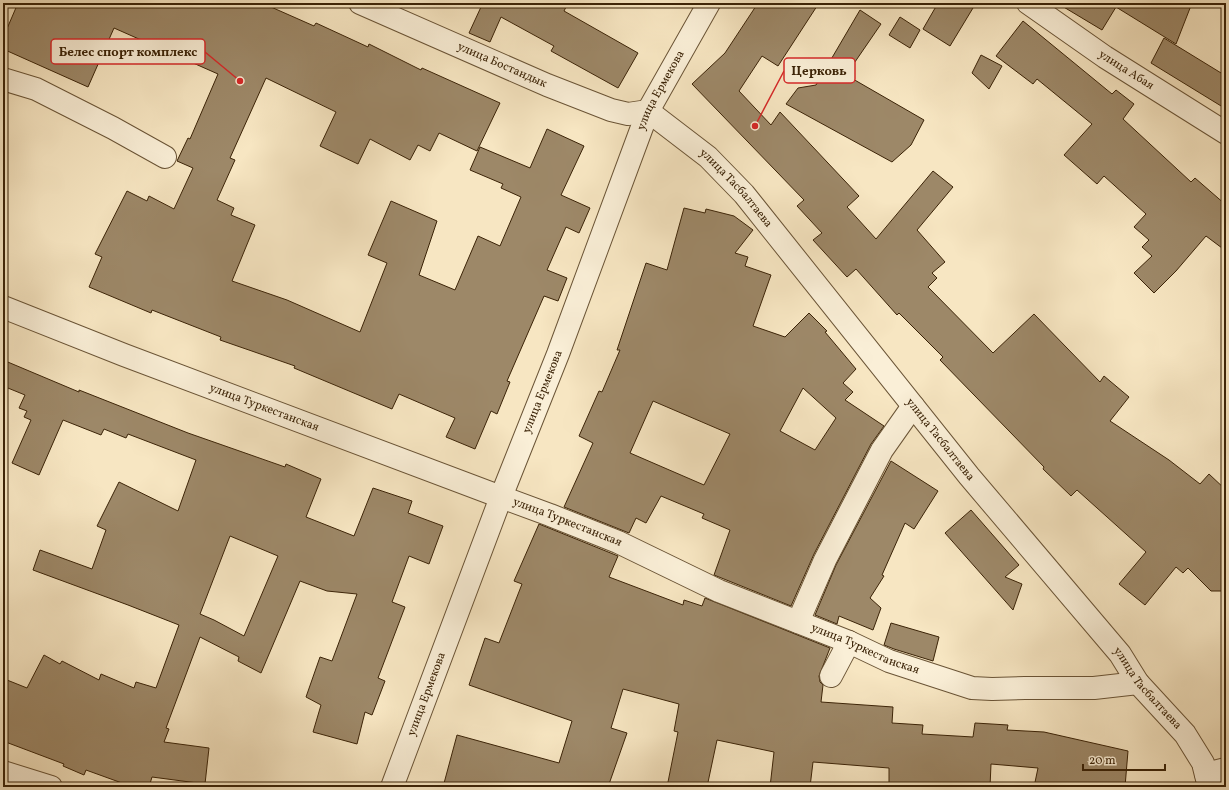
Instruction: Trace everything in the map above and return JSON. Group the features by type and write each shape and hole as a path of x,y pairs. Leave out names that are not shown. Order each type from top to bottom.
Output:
{"street":[{"name":"улица Бостандык","path":"360,3 546,85 611,110 628,114 648,111"},
{"name":"улица Ермекова","path":"392,787 501,497 558,354 648,111 709,3"},
{"name":"улица Абая","path":"1028,3 1105,57 1226,133"},
{"path":"3,79 36,89 113,128 165,157"},
{"name":"улица Тасбалтаева","path":"648,111 708,157 744,194 969,476 1120,654 1138,682 1185,734 1203,763 1214,777"},
{"name":"улица Туркестанская","path":"3,307 124,355 618,542 719,591 849,642 889,661 972,688 992,690 1025,688 1094,688 1138,682"},
{"path":"798,622 825,560 882,450 913,406"},
{"path":"831,676 849,642"},
{"path":"3,772 51,787"}],"building":[{"path":"18,3 262,3 314,26 316,23 368,47 369,44 421,70 422,68 500,103 477,151 439,133 430,151 418,145 410,160 370,139 358,164 320,146 336,112 266,78 230,158 235,160 217,200 234,208 231,215 255,225 232,281 287,300 360,332 387,263 368,255 391,201 437,221 419,275 455,290 478,236 500,246 521,197 501,188 503,184 470,170 480,147 530,168 547,129 584,146 561,195 590,208 579,233 566,227 547,270 567,278 558,301 544,296 507,381 510,382 497,414 491,411 475,449 446,437 455,418 399,394 392,409 294,368 295,366 220,340 221,337 152,310 151,313 89,287 102,257 95,254 127,191 147,201 149,196 174,209 193,168 177,161 188,138 190,139 218,74 114,28 88,87 3,49 3,38"},
{"path":"473,3 568,3 564,11 638,53 618,88 551,51 554,46 501,17 490,42 469,33 481,7"},
{"path":"758,3 819,3 778,66 762,56 739,91 771,125 780,112 859,196 847,207 876,239 933,171 953,187 917,230 945,262 932,273 937,278 928,287 993,353 1034,314 1100,382 1104,376 1129,397 1110,421 1169,460 1200,484 1209,474 1226,490 1226,591 1211,591 1188,568 1183,573 1176,567 1145,605 1119,584 1146,552 1077,490 1071,496 1043,469 1044,467 940,360 943,357 899,313 897,315 856,269 847,277 813,240 822,233 797,206 804,200 692,84 725,53"},
{"path":"938,3 976,3 950,46 923,29"},
{"path":"1057,3 1192,3 1176,44 1116,7 1102,30"},
{"path":"860,10 881,24 846,75 924,120 911,145 892,162 786,104 798,88 816,85"},
{"path":"900,17 920,30 910,48 889,35"},
{"path":"1023,21 1112,94 1116,90 1134,104 1123,119 1191,182 1195,178 1226,205 1226,251 1206,236 1176,271 1154,293 1134,273 1152,256 1142,247 1149,240 1134,227 1146,214 1104,176 1097,184 1064,155 1092,124 1037,79 1033,84 996,56"},
{"path":"1164,38 1226,76 1226,109 1151,63"},
{"path":"981,55 1002,66 989,89 972,73"},
{"path":"684,208 705,213 706,209 734,216 753,230 735,253 748,257 745,266 771,275 753,326 785,337 809,313 827,331 825,332 856,369 843,383 853,392 845,400 884,426 871,444 814,554 791,606 714,575 730,530 702,518 704,514 661,496 646,523 636,518 629,533 564,507 593,443 579,436 599,391 602,392 620,350 617,350 646,263 667,270","holes":["803,388 836,418 815,450 780,431","653,401 730,434 704,485 630,453"]},
{"path":"3,360 79,392 79,390 188,433 285,467 286,464 321,479 306,517 354,536 373,488 412,501 408,513 443,526 429,564 409,556 392,602 405,607 378,678 385,681 372,715 365,712 357,744 313,732 321,705 306,697 320,657 332,661 357,594 327,591 300,581 261,673 238,661 239,657 200,637 166,728 169,729 164,742 209,748 205,784 152,777 149,787 133,787 86,770 84,775 63,766 64,764 3,741 3,691 7,680 27,688 44,655 60,664 62,661 99,680 101,674 134,688 136,682 156,688 179,625 33,570 40,550 92,569 106,530 97,526 119,482 178,511 196,460 128,434 126,438 104,429 101,435 63,420 39,475 12,463 31,420 24,417 27,411 19,408 25,395 3,386","holes":["230,536 278,556 244,636 200,614"]},
{"path":"891,461 938,491 914,529 905,523 882,575 884,576 870,598 881,608 873,630 839,616 837,624 815,615 836,565"},
{"path":"971,510 1019,565 1005,577 1022,584 1013,610 945,533"},
{"path":"539,524 618,556 609,577 683,605 684,600 702,606 705,598 830,648 819,676 820,682 823,685 821,702 893,707 892,723 923,725 922,734 973,737 975,723 1008,725 1007,730 1044,732 1128,751 1125,787 1034,787 1038,768 991,764 990,787 889,787 889,768 813,762 810,787 770,787 774,752 717,740 707,787 667,787 678,732 674,731 679,704 623,689 611,728 627,733 608,787 443,787 457,735 559,763 572,721 469,685 485,638 499,643 522,584 514,581"},
{"path":"891,623 939,637 933,661 884,645"}],"place":[{"name":"Белес спорт комплекс","path":"240,81"},
{"name":"Церковь","path":"755,126"}]}
